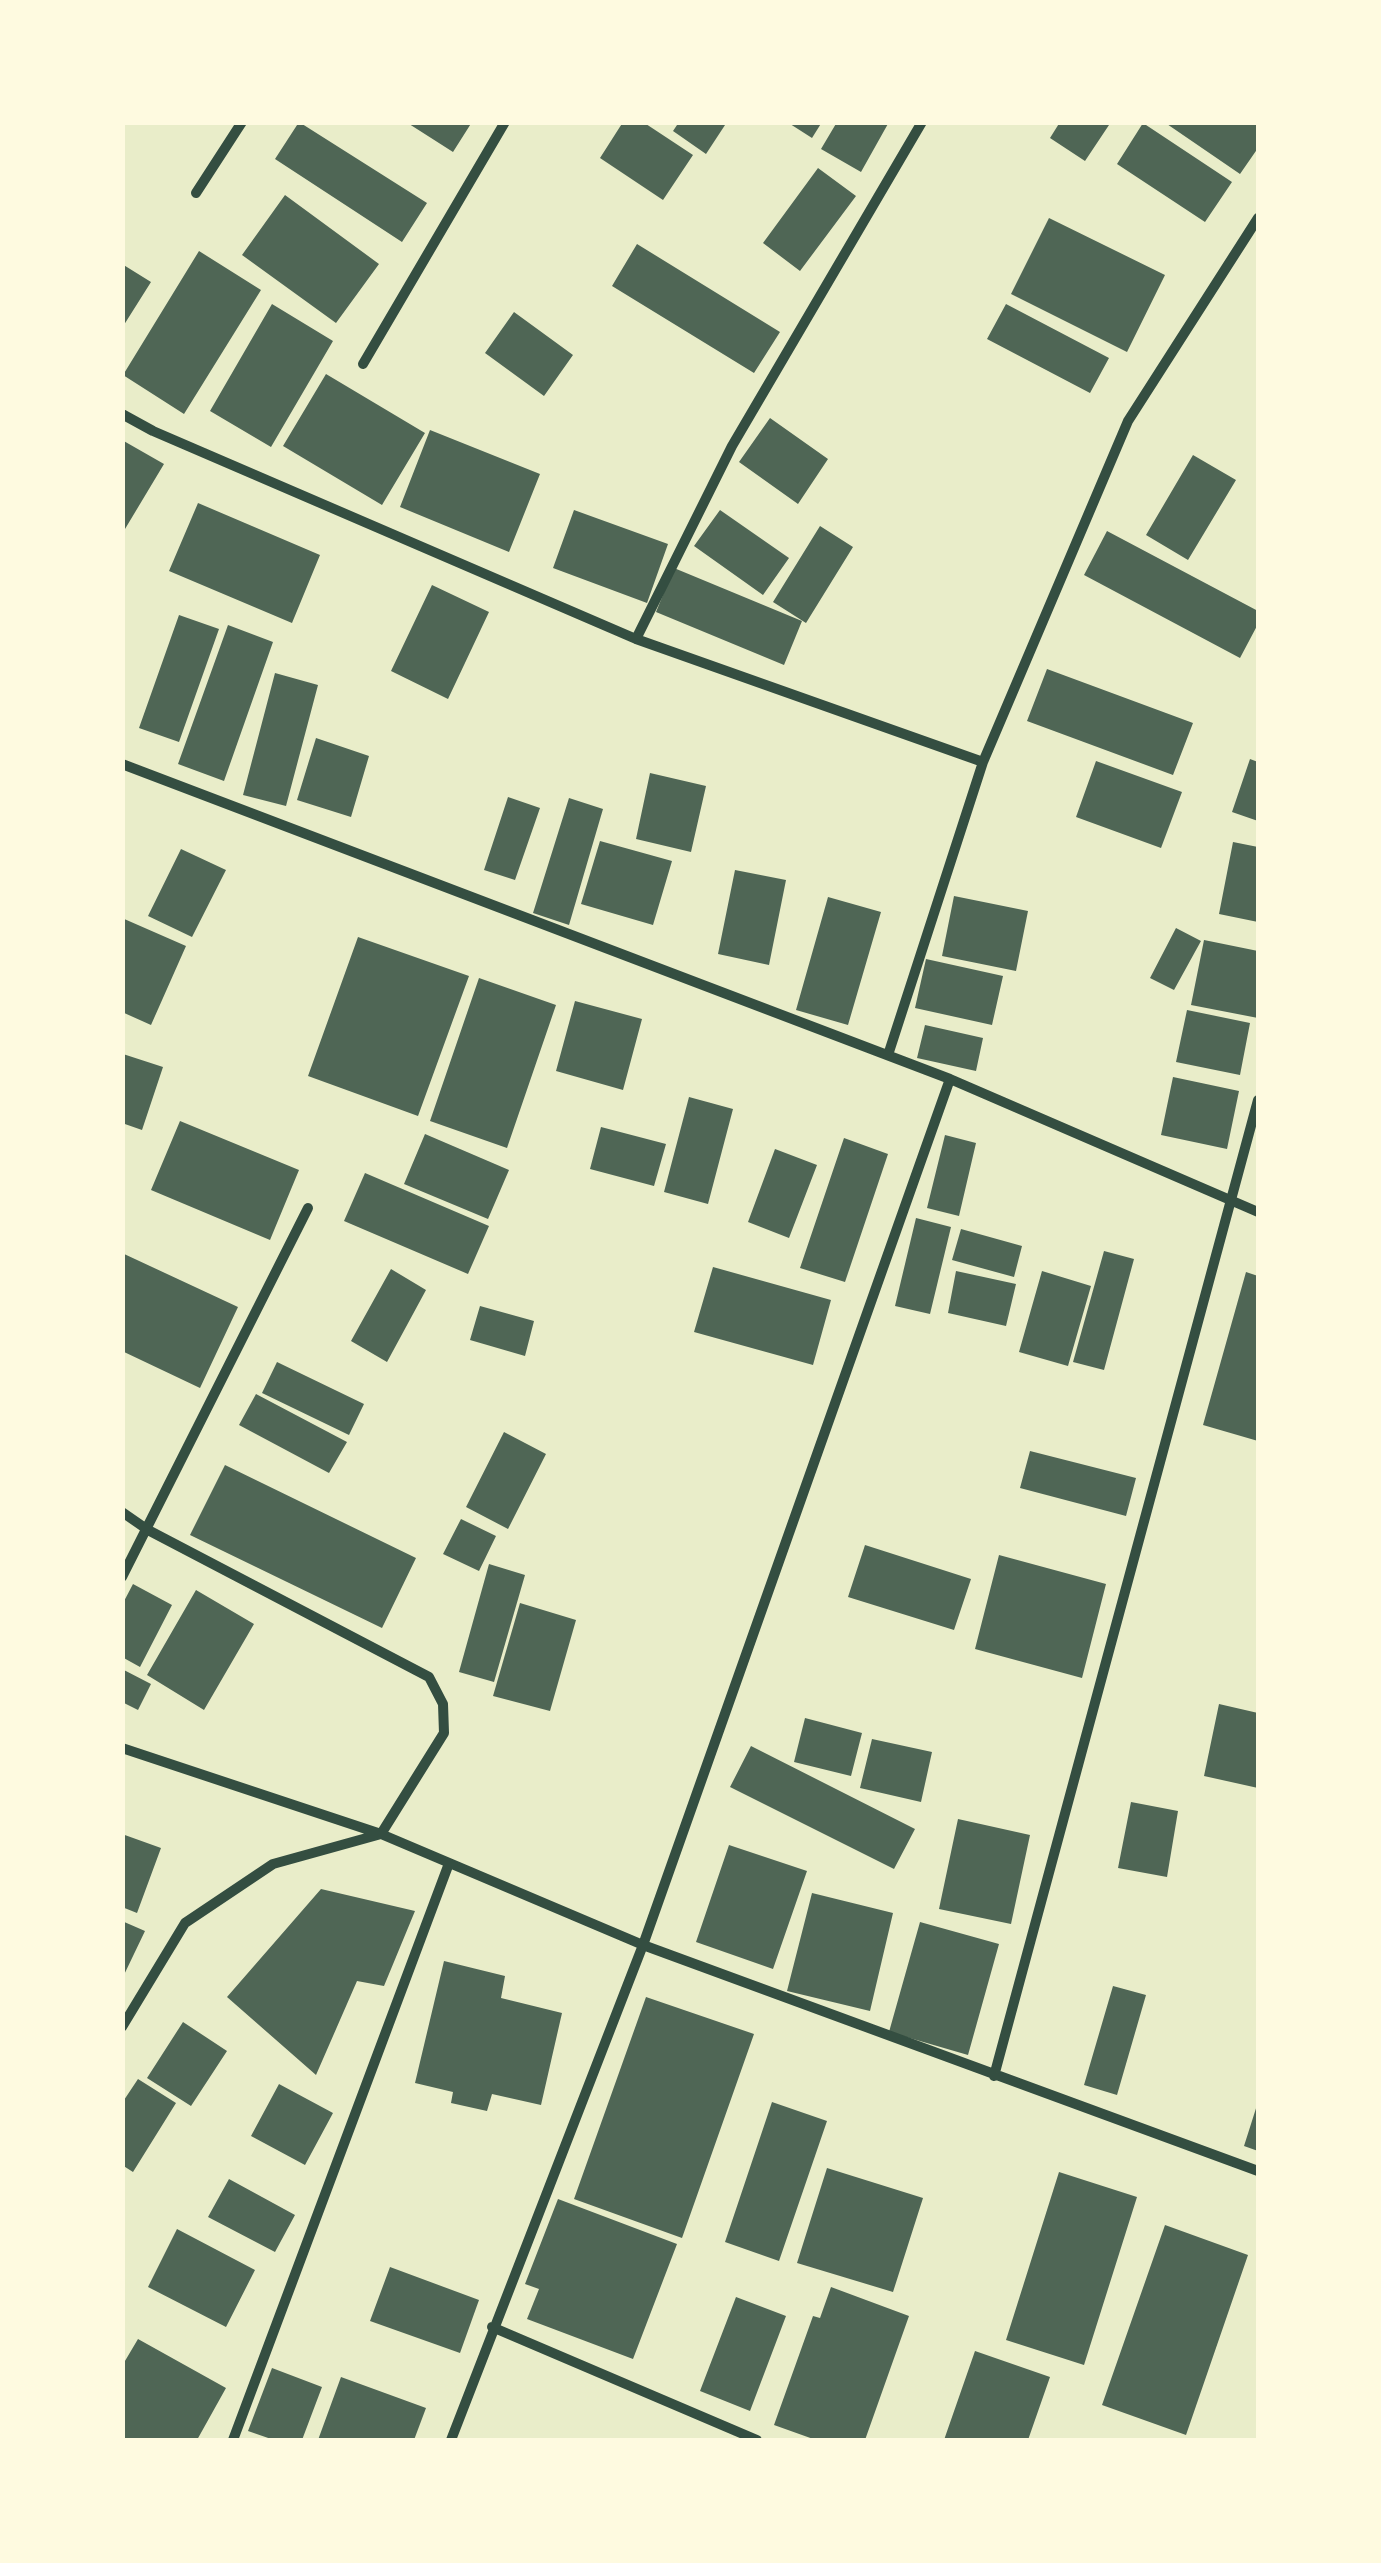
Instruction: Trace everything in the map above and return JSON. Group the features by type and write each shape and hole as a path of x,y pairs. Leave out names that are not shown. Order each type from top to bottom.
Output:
{"street":[{"path":"196,193 242,122"},
{"path":"363,364 505,122"},
{"path":"636,638 732,446 922,122"},
{"path":"888,1055 982,762 1128,420 1258,218"},
{"path":"122,414 153,432 636,638 982,762"},
{"path":"122,764 950,1078 1258,1212"},
{"path":"450,2440 642,1945 950,1078"},
{"path":"994,2076 1258,1100"},
{"path":"122,1577 308,1208"},
{"path":"122,1512 148,1530 428,1676 444,1704 444,1733 382,1834 273,1864 184,1923 122,2026"},
{"path":"122,1748 382,1834 448,1866 642,1945 1258,2171"},
{"path":"234,2440 448,1866"},
{"path":"492,2326 758,2440"}],"building":[{"path":"299,122 427,203 402,242 275,159"},
{"path":"406,122 472,122 453,152"},
{"path":"623,122 643,122 693,155 663,200 600,158"},
{"path":"679,122 727,122 706,154 673,131"},
{"path":"787,122 822,122 812,138"},
{"path":"837,122 889,122 861,172 821,149"},
{"path":"1060,122 1111,122 1085,161 1050,138"},
{"path":"1164,122 1258,122 1258,148 1240,174"},
{"path":"1143,123 1232,182 1205,222 1117,164"},
{"path":"818,168 856,196 800,271 763,243"},
{"path":"285,195 379,264 336,323 242,255"},
{"path":"1049,218 1165,275 1127,352 1011,294"},
{"path":"637,244 780,332 754,373 612,286"},
{"path":"199,251 261,290 184,414 123,375"},
{"path":"122,264 151,282 122,328"},
{"path":"272,304 333,341 271,447 210,411"},
{"path":"1006,304 1109,358 1090,393 987,339"},
{"path":"514,312 573,355 544,396 485,353"},
{"path":"326,374 425,433 382,505 283,446"},
{"path":"770,418 828,459 798,504 739,462"},
{"path":"430,430 540,474 509,552 400,507"},
{"path":"122,440 164,464 122,534"},
{"path":"1193,455 1236,480 1188,560 1146,535"},
{"path":"198,503 320,555 292,623 169,571"},
{"path":"574,510 668,544 647,603 553,568"},
{"path":"720,510 789,558 763,595 694,546"},
{"path":"820,526 853,547 806,623 773,602"},
{"path":"1107,531 1258,611 1258,624 1240,658 1084,575"},
{"path":"674,568 802,621 784,665 656,612"},
{"path":"432,585 489,612 448,699 391,671"},
{"path":"179,615 219,629 179,742 139,728"},
{"path":"228,625 273,642 224,781 178,764"},
{"path":"1047,669 1193,723 1173,775 1027,721"},
{"path":"275,673 318,685 286,806 243,795"},
{"path":"316,738 369,756 351,817 297,800"},
{"path":"1250,759 1258,762 1258,821 1232,812"},
{"path":"1096,761 1182,792 1161,848 1076,817"},
{"path":"650,773 706,786 691,852 636,839"},
{"path":"508,797 540,808 515,880 484,870"},
{"path":"569,798 603,809 569,925 533,913"},
{"path":"600,841 672,861 653,925 581,904"},
{"path":"1233,842 1258,847 1258,922 1219,914"},
{"path":"181,849 226,870 192,937 148,916"},
{"path":"735,870 786,880 769,965 718,954"},
{"path":"954,896 1028,911 1016,971 942,956"},
{"path":"828,897 881,912 848,1025 796,1010"},
{"path":"122,918 186,946 151,1025 122,1012"},
{"path":"1176,928 1201,941 1174,990 1150,978"},
{"path":"358,937 469,976 418,1116 308,1076"},
{"path":"1204,940 1258,951 1258,1018 1191,1005"},
{"path":"926,959 1003,976 992,1025 915,1008"},
{"path":"479,978 556,1005 507,1148 430,1121"},
{"path":"575,1001 642,1019 623,1090 556,1071"},
{"path":"1187,1010 1250,1023 1240,1075 1176,1062"},
{"path":"925,1025 983,1038 976,1071 917,1058"},
{"path":"123,1054 163,1067 142,1130 122,1123"},
{"path":"1173,1077 1239,1091 1227,1149 1161,1135"},
{"path":"689,1097 733,1109 708,1204 664,1192"},
{"path":"180,1121 299,1170 270,1240 151,1190"},
{"path":"601,1127 666,1144 654,1186 590,1169"},
{"path":"425,1134 509,1170 488,1219 404,1184"},
{"path":"945,1135 976,1143 959,1216 927,1208"},
{"path":"844,1138 888,1154 845,1282 800,1268"},
{"path":"775,1149 817,1165 789,1238 748,1222"},
{"path":"365,1173 489,1226 468,1274 344,1221"},
{"path":"916,1218 951,1227 930,1314 895,1306"},
{"path":"961,1229 1022,1246 1014,1277 952,1260"},
{"path":"1104,1251 1134,1259 1104,1370 1073,1362"},
{"path":"122,1253 238,1307 200,1388 122,1351"},
{"path":"713,1267 831,1300 813,1365 694,1332"},
{"path":"391,1269 426,1290 387,1362 351,1341"},
{"path":"956,1271 1016,1284 1006,1326 948,1313"},
{"path":"1042,1271 1091,1286 1068,1366 1019,1352"},
{"path":"1246,1272 1258,1276 1258,1441 1203,1425"},
{"path":"480,1306 534,1321 525,1356 470,1340"},
{"path":"277,1362 364,1404 349,1435 262,1393"},
{"path":"256,1394 347,1442 329,1473 239,1425"},
{"path":"504,1432 546,1454 508,1529 466,1507"},
{"path":"1030,1451 1136,1478 1126,1516 1020,1488"},
{"path":"225,1465 416,1558 382,1628 190,1535"},
{"path":"461,1519 496,1536 479,1571 443,1554"},
{"path":"865,1545 971,1579 954,1630 848,1597"},
{"path":"999,1555 1106,1584 1082,1678 975,1649"},
{"path":"489,1564 525,1575 494,1682 459,1672"},
{"path":"133,1584 172,1605 140,1667 122,1657 122,1605"},
{"path":"196,1590 254,1624 204,1710 147,1675"},
{"path":"520,1603 576,1620 550,1711 493,1696"},
{"path":"122,1669 151,1684 138,1710 122,1702"},
{"path":"1219,1704 1258,1713 1258,1788 1204,1776"},
{"path":"805,1718 862,1733 851,1776 794,1762"},
{"path":"872,1739 932,1752 921,1802 860,1788"},
{"path":"751,1746 915,1829 894,1869 730,1787"},
{"path":"1131,1802 1178,1811 1167,1877 1118,1868"},
{"path":"958,1819 1030,1835 1011,1924 939,1909"},
{"path":"122,1834 161,1848 137,1913 122,1907"},
{"path":"729,1845 807,1871 773,1969 696,1942"},
{"path":"321,1889 415,1911 384,1986 357,1981 316,2075 227,1997"},
{"path":"812,1893 893,1913 870,2011 787,1991"},
{"path":"122,1921 145,1931 122,1979"},
{"path":"920,1922 999,1944 968,2055 889,2032"},
{"path":"444,1961 505,1976 501,1998 562,2013 541,2105 492,2094 487,2111 451,2103 453,2092 415,2083"},
{"path":"1113,1986 1146,1995 1117,2095 1084,2085"},
{"path":"646,1997 754,2034 682,2238 574,2199"},
{"path":"183,2022 227,2051 191,2106 147,2078"},
{"path":"138,2079 176,2103 133,2172 122,2165 122,2103"},
{"path":"279,2084 333,2113 305,2165 251,2136"},
{"path":"772,2102 827,2121 779,2261 725,2242"},
{"path":"1258,2102 1258,2151 1244,2146"},
{"path":"827,2168 923,2198 893,2292 797,2263"},
{"path":"1059,2172 1137,2197 1084,2365 1006,2340"},
{"path":"229,2179 295,2215 275,2252 208,2217"},
{"path":"558,2199 677,2244 633,2359 527,2319 539,2289 525,2284"},
{"path":"1165,2225 1248,2255 1186,2435 1102,2405"},
{"path":"177,2229 255,2270 226,2327 148,2287"},
{"path":"390,2267 479,2300 460,2353 370,2321"},
{"path":"831,2287 909,2316 865,2440 816,2440 774,2425 813,2316 820,2318"},
{"path":"736,2297 786,2316 750,2411 700,2391"},
{"path":"138,2339 226,2388 197,2440 122,2440 122,2366"},
{"path":"975,2351 1050,2377 1028,2440 944,2440"},
{"path":"272,2368 322,2387 302,2440 274,2440 248,2431"},
{"path":"341,2377 426,2408 414,2440 318,2440"}]}
